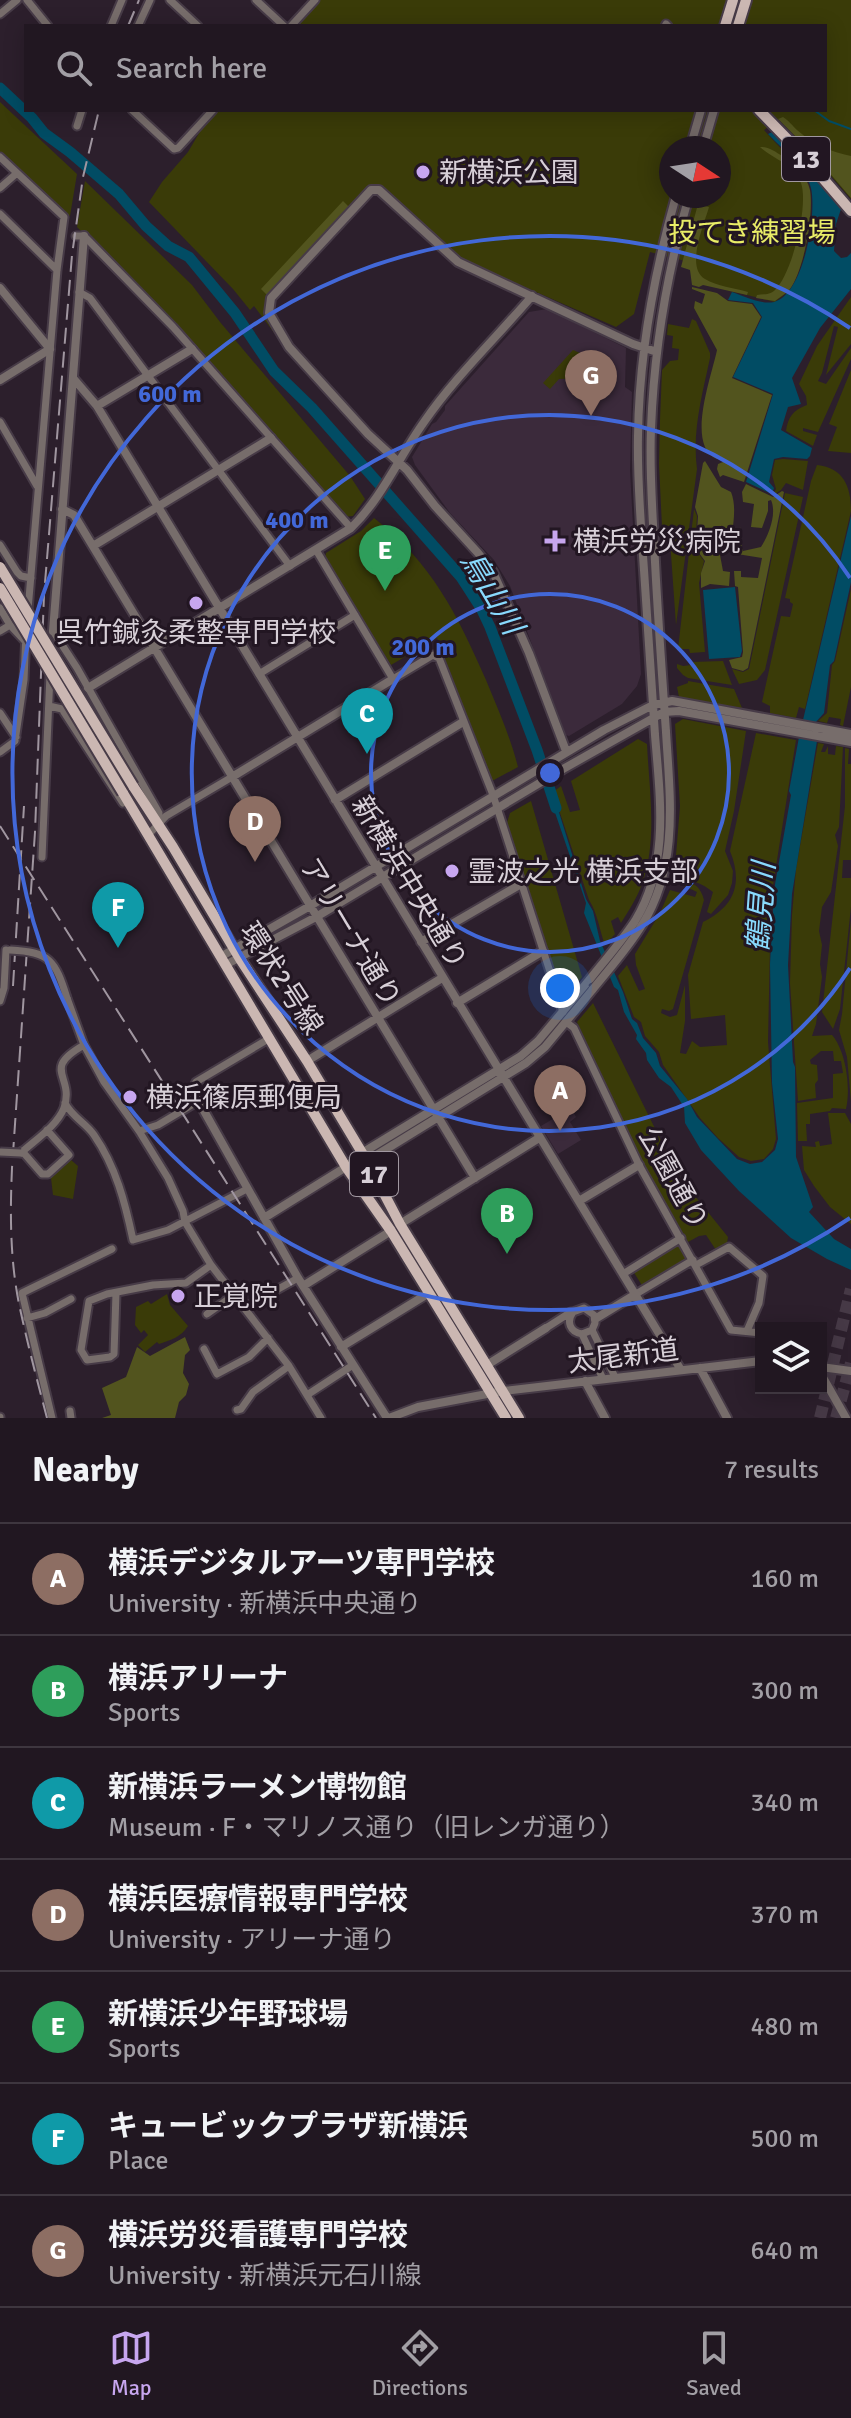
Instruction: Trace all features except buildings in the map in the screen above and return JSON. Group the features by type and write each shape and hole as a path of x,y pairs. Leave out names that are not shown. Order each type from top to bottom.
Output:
{"main road":[{"path":"726,24 733,0"},
{"path":"739,24 746,0"},
{"name":"13","path":"761,112 851,211"},
{"name":"環状2号線","path":"0,567 128,790 166,864 346,1167 396,1227 519,1418"},
{"name":"環状2号線","path":"0,588 128,790 157,824 307,1061 364,1157 429,1293 506,1418"}],"street":[{"path":"0,14 17,0"},
{"path":"27,0 46,24"},
{"path":"112,24 122,0"},
{"path":"139,24 150,0"},
{"path":"170,0 196,24"},
{"path":"256,0 282,24"},
{"path":"293,24 315,0"},
{"path":"77,126 81,112"},
{"path":"134,112 174,149 211,112"},
{"path":"693,136 700,112"},
{"path":"706,136 713,112"},
{"path":"0,157 64,217 72,235 79,292 53,631 42,857"},
{"path":"0,188 17,173"},
{"path":"562,754 523,641 493,572 398,462 368,434 289,347 269,313 271,298 374,189 379,190 452,258 657,352"},
{"path":"592,984 645,902 655,873 661,828 638,471 639,414 647,328 673,208"},
{"path":"264,1218 500,1074 564,1017 642,925 657,896 664,875 670,817 650,464 660,329 673,256 686,208"},
{"path":"0,214 57,270"},
{"path":"0,752 11,745 16,737 24,680 57,270 72,235"},
{"path":"72,235 192,349 351,528"},
{"path":"0,288 50,349"},
{"path":"79,292 90,298 290,566"},
{"path":"88,688 351,528 372,505 439,401 532,296"},
{"path":"0,380 50,349"},
{"path":"97,406 192,349"},
{"name":"新横浜中央通り","path":"73,378 97,406 681,1370"},
{"path":"0,422 38,487"},
{"path":"93,546 271,438"},
{"name":"アリーナ通り","path":"62,509 74,515 475,1178"},
{"path":"0,545 17,572 31,578"},
{"path":"149,834 166,816 393,679 316,550"},
{"path":"0,608 25,641"},
{"path":"259,674 355,615"},
{"path":"0,631 10,625"},
{"path":"53,631 159,813 157,824"},
{"name":"公園通り","path":"393,679 436,656 493,795 564,1017 574,1028 639,1165 731,1330 747,1331"},
{"path":"237,954 493,795 653,705 664,702 851,742"},
{"path":"49,706 62,709 154,853 166,864"},
{"path":"224,960 316,917 664,712 679,707 851,734"},
{"path":"0,713 16,737"},
{"path":"335,800 463,722"},
{"path":"421,942 521,884"},
{"path":"0,1001 4,988 5,950 37,953 49,958 57,969 84,1045 104,1082 139,1131 174,1190 185,1222 211,1265 289,1366 321,1418"},
{"path":"457,1003 543,951"},
{"path":"307,1061 442,978"},
{"path":"270,1038 196,1082 193,1089 301,1282 388,1418"},
{"path":"0,1152 22,1152 62,1112 65,1103 62,1061 84,1045"},
{"path":"139,1131 158,1125 199,1102"},
{"path":"65,1103 95,1136 112,1164 122,1191 133,1240 158,1235 247,1189"},
{"path":"22,1152 42,1174 48,1174 69,1155 47,1130"},
{"path":"244,1308 301,1282 539,1138"},
{"path":"579,1201 639,1165"},
{"path":"623,1274 681,1238"},
{"path":"615,1377 592,1330 595,1319 636,1294 729,1247 763,1276 759,1303 747,1331 755,1332"},
{"path":"52,1418 22,1293 112,1249"},
{"path":"116,1293 114,1354 87,1360 81,1350 89,1301 107,1294 153,1285 186,1283 211,1265"},
{"path":"341,1347 429,1293"},
{"path":"207,1314 234,1295"},
{"path":"27,1318 45,1313 71,1299"},
{"path":"487,1365 580,1308 588,1309 595,1319"},
{"path":"572,1330 569,1318 573,1312"},
{"path":"546,1328 564,1327 582,1334 603,1379"},
{"path":"582,1334 592,1330"},
{"path":"204,1349 217,1374 249,1357 268,1338"},
{"name":"太尾新道","path":"388,1418 418,1407 503,1391 755,1362"},
{"path":"307,1395 353,1365"},
{"path":"237,1410 253,1392 289,1366"},
{"path":"700,1368 727,1418"},
{"path":"827,1368 851,1371"},
{"path":"585,1381 605,1418"},
{"path":"827,1385 846,1418"}],"shaded area":[{"path":"783,117 816,143 851,156 851,198 828,171 822,157 815,151 812,153 778,119"},
{"path":"760,147 766,147 791,162 803,175 811,200 800,269 790,289 775,301 756,298 775,290 787,270 801,222 803,193 798,176"},
{"path":"343,201 351,209 268,296 261,289"},
{"path":"697,208 709,208 696,256 699,273 715,283 748,292 747,295 692,285 690,270 681,267"},
{"path":"692,287 717,293 728,301 752,304 761,317 732,378 772,395 744,482 723,475 720,477 717,469 723,459 720,456 717,459 708,452 703,440 703,409 717,350 694,308 695,301 702,304 705,294"},
{"name":"横浜労災病院","path":"547,309 626,348 625,387 632,392 630,470 641,674 637,686 622,704 569,736 566,735 510,586 494,560 450,513 412,457 445,406 529,312"},
{"path":"705,461 721,487 731,492 734,502 732,533 718,538 728,543 720,555 723,571 730,572 729,586 710,584 701,588 705,561 696,549 698,516 695,507"},
{"path":"746,484 773,497 784,492 748,668 743,671 732,668 729,660 742,657 743,652 734,571 741,571 741,577 758,578 762,558 737,554 740,527 743,551 761,547 773,518 771,500 768,501 762,528 751,527 754,504 743,502 742,492"},
{"path":"571,1108 576,1117 570,1122 581,1140 558,1154 541,1126"},
{"path":"185,1337 190,1350 185,1355 183,1373 189,1384 175,1418 102,1418 111,1415 102,1388 126,1377 137,1347 150,1356"}],"green space":[{"name":"新横浜公園","path":"319,0 851,0 851,199 781,118 764,130 801,172 809,190 810,203 808,235 800,267 788,291 775,302 699,283 685,261 650,252 634,314 616,327 458,258 373,185 266,294 267,315 281,342 254,306 250,310 149,202 215,112 827,112 827,24 297,24"},
{"path":"0,102 77,174 70,216 0,154"},
{"path":"85,181 192,285 350,476 365,499 353,516 343,517 200,351 77,227"},
{"path":"851,297 851,344 826,375 838,327 834,326 818,381 826,384 851,348 851,359 818,432 803,428 803,431 817,435 813,446 786,431 787,426 795,412 807,405 799,384 817,346"},
{"path":"692,319 696,321 710,358 697,427 697,469 676,625 669,526 662,527 659,464 662,370 670,361 678,360 679,349 672,348 673,336 667,335 668,324 689,328"},
{"path":"573,350 605,364 606,377 559,379 550,389 543,383"},
{"path":"851,370 851,453 828,451 837,427 829,424"},
{"path":"775,460 808,461 803,490 786,483 772,496 776,489 772,475"},
{"path":"817,465 834,470 844,480 851,511 805,709 799,707 796,718 770,713 770,706 762,702 781,616 790,617 793,604 785,598"},
{"path":"785,493 803,497 765,670 757,680 739,684 732,669 743,672 749,669"},
{"path":"694,509 697,516 695,549 704,561 699,583 705,652 690,653 689,649 678,649"},
{"path":"374,518 412,553 441,591 475,656 504,723 518,767 492,781 437,638 391,665 325,558 326,553 361,531"},
{"path":"851,589 851,687 843,726 840,725 841,719 829,717 827,723 818,721 827,713 832,665"},
{"path":"723,661 732,685 688,678 677,668 677,664"},
{"path":"688,681 734,689 742,708 679,697 677,687"},
{"path":"683,719 746,731 725,851 733,871 732,883 728,895 711,914 707,912 713,892 695,882 674,880 680,806 675,724"},
{"path":"756,733 796,740 771,898 768,1042 776,1139 773,1149 764,1159 751,1161 739,1157 700,1118 663,1065 659,1052 645,1036 641,1022 634,1017 618,976 627,965 639,991 645,989 635,954 670,890 695,897 697,892 678,883 695,885 704,900 673,1009 662,1009 661,1013 670,1017 677,1015 685,985 685,1021 680,1053 686,1054 692,1041 700,1047 727,1045 725,1015 691,1019 688,975 703,922 723,909 736,883 730,851"},
{"path":"638,739 647,744 650,850 638,894 621,923 618,917 611,921 615,934 605,945 553,792 561,786 570,812 580,810 571,781"},
{"path":"818,743 824,744 821,752 825,752 828,746 828,754 835,755 836,746 843,747 839,827 835,835 838,846 831,892 822,907 819,931 822,977 812,1036 832,1035 837,1042 846,1070 847,1100 846,1109 832,1108 810,1114 810,1124 806,1124 807,1141 798,1141 797,1103 833,1098 833,1074 843,1073 841,1061 834,1061 833,1051 821,1051 810,1060 811,1064 817,1065 816,1098 798,1101 790,983 792,915 796,869"},
{"path":"845,748 849,749 848,764 851,764 851,860 843,860 842,878 851,878 851,907 840,1009 833,1029 822,1012 845,806"},
{"path":"531,801 582,977 565,998 506,826 510,813"},
{"path":"851,920 851,1102 847,1057 839,1030"},
{"path":"593,1003 678,1175 728,1237 727,1243 716,1250 706,1235 688,1242 639,1156 577,1022"},
{"path":"828,1113 845,1113 851,1124 851,1224 830,1207 804,1170 802,1146 816,1147 815,1142 819,1141 820,1146 832,1144"},
{"path":"71,1160 78,1166 73,1199 53,1195 51,1178"},
{"path":"680,1244 688,1259 643,1287 633,1271"},
{"path":"167,1294 170,1305 188,1326 175,1338 157,1342 145,1352 138,1345 148,1335 144,1330 141,1333 135,1325 136,1307 148,1301 151,1304"}],"water":[{"path":"774,131 842,206 836,224 834,251 841,258 851,253 851,289 820,328 792,378 801,404 788,407 781,430 812,448 807,459 774,459 769,482 774,488 772,494 746,482 773,394 733,377 762,317 753,303 728,300 732,292 764,302 774,302 784,296 793,284 806,252 812,216 811,188 799,166 768,134"},
{"path":"851,516 851,582 834,661 830,665 824,713 816,722 817,741 792,894 788,965 795,1067 796,1157 813,1207 809,1212 834,1239 851,1249 851,1270 791,1238 739,1191 701,1150 685,1123 684,1107 647,1060 624,1012 618,990 614,987 584,913 586,903 549,795 553,793 586,899 593,911 600,941 643,1038 697,1117 737,1159 750,1164 762,1162 775,1150 778,1139 772,1083 770,964 774,890 799,737"},
{"path":"735,587 742,651 740,657 709,659 703,590"}],"waterway":[{"name":"鳥山川","path":"0,88 24,110"},
{"name":"鳥山川","path":"26,112 44,133 119,194 168,246 189,257 235,313 274,371 312,408 461,577 490,627 556,808"},
{"path":"817,112 829,121 851,129"}],"tunnel":[{"path":"820,1418 851,1289"},
{"path":"836,1418 851,1363"}],"railway":[{"path":"129,24 139,0"},
{"path":"47,1418 16,1287 11,1236 12,1168 35,832 44,595 72,255 83,177 99,112"},
{"path":"13,986 24,806"},
{"path":"0,826 376,1418"}],"place":[{"name":"新横浜公園","path":"423,172"},
{"name":"横浜労災看護専門学校","path":"591,416"},
{"name":"横浜労災病院","path":"555,541"},
{"name":"新横浜少年野球場","path":"385,591"},
{"name":"呉竹鍼灸柔整専門学校","path":"196,603"},
{"name":"新横浜ラーメン博物館","path":"367,754"},
{"name":"横浜医療情報専門学校","path":"255,862"},
{"name":"霊波之光 横浜支部","path":"452,871"},
{"name":"キュービックプラザ新横浜","path":"118,948"},
{"name":"横浜篠原郵便局","path":"130,1097"},
{"name":"横浜デジタルアーツ専門学校","path":"560,1131"},
{"name":"横浜アリーナ","path":"507,1254"},
{"name":"正覚院","path":"178,1296"}],"park label":[{"name":"投てき練習場","path":"752,232"}],"water label":[{"name":"鶴見川","path":"761,907"}]}
